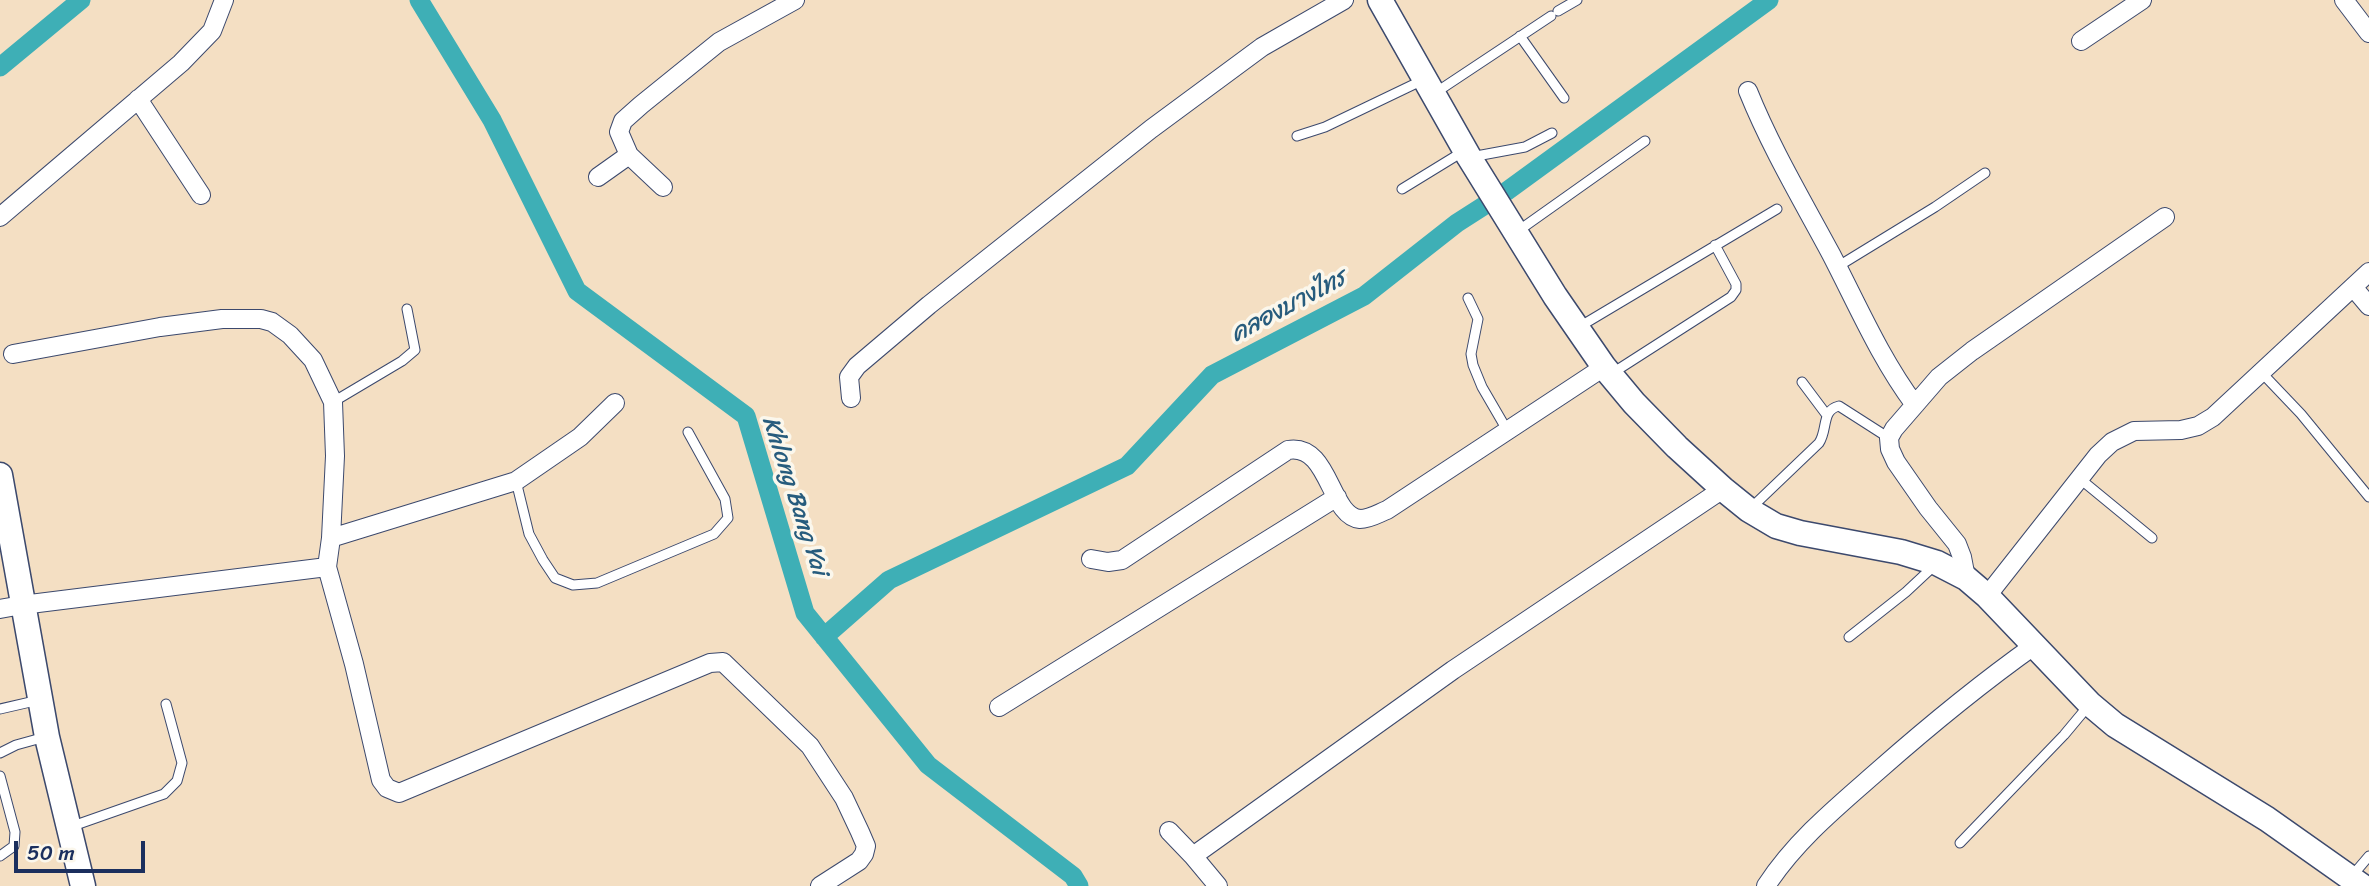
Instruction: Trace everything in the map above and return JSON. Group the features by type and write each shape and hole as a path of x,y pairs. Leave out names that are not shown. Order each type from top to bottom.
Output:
{"street":[{"path":"0,217 181,62 212,32 225,0"},
{"path":"663,187 629,155 619,132 623,121 719,42 795,0"},
{"path":"851,398 849,377 857,366 1085,179 1262,47 1345,0"},
{"path":"1380,0 1511,226 1577,328 1634,403 1723,489 1749,510 1776,526 1901,552 1937,563 1966,578 1987,596 2090,704 2123,730 2267,819 2357,882"},
{"path":"2081,41 2142,0"},
{"path":"2344,0 2369,33"},
{"path":"1748,91 1763,127 1868,331 1915,405"},
{"path":"138,99 201,195"},
{"path":"598,177 629,155"},
{"path":"1966,578 1957,544 1896,462 1890,449 1889,438 1939,377 1972,351 2165,217"},
{"path":"1987,596 2098,454 2123,435 2134,431 2181,430 2198,426 2213,417 2369,272"},
{"path":"2353,287 2369,306"},
{"path":"13,355 160,327 222,319 261,319 272,322 290,335 313,360 333,402 335,456 327,567 354,664 381,780 387,788 399,793 710,663 723,662 810,746 844,798 860,832 866,846 859,861 820,886"},
{"path":"1091,559 1108,562 1122,560 1288,450 1298,448 1308,452 1317,461 1351,516 1369,518 1387,510 1507,430 1607,370"},
{"path":"331,538 516,481 580,437 615,403"},
{"path":"0,475 11,607 40,700 83,886"},
{"path":"1193,856 1453,670 1723,489"},
{"path":"999,707 1337,496"},
{"path":"11,607 327,567"},
{"path":"1766,886 1798,844 1843,801 1986,680 2035,645"},
{"path":"1169,831 1218,886"}],"lane":[{"path":"1297,136 1429,87 1520,36 1577,0"},
{"path":"1520,36 1564,98"},
{"path":"1402,189 1472,161 1525,147 1552,133"},
{"path":"1511,226 1645,141"},
{"path":"1837,267 1985,173"},
{"path":"1577,328 1777,209"},
{"path":"1607,370 1731,297 1736,290 1736,284 1715,246"},
{"path":"1468,298 1478,319 1471,354 1473,365 1482,387 1507,430"},
{"path":"333,402 402,361 415,350 407,309"},
{"path":"2261,372 2301,414 2369,498"},
{"path":"1802,382 1826,414"},
{"path":"1749,510 1819,443 1825,435 1826,414 1831,408 1839,406 1889,438"},
{"path":"516,481 529,534 555,578 573,585 597,583 714,534 728,518 725,499 688,432"},
{"path":"2080,478 2152,537"},
{"path":"1849,637 1906,592 1937,563"},
{"path":"0,709 40,700"},
{"path":"68,828 164,794 177,781 182,763 166,704"},
{"path":"1960,843 2064,735 2090,704"},
{"path":"0,753 16,745 47,737"},
{"path":"0,776 15,832 14,846 0,856"},
{"path":"2357,882 2369,856"}],"waterway":[{"path":"0,67 81,0"},
{"name":"Khlong Bang Yai","path":"419,0 492,120 577,291 746,416 805,613 928,765 1073,876 1079,886"},
{"name":"คลองบางไทร","path":"824,637 889,580 1127,466 1212,375 1364,296 1457,223 1507,191 1769,0"}]}
